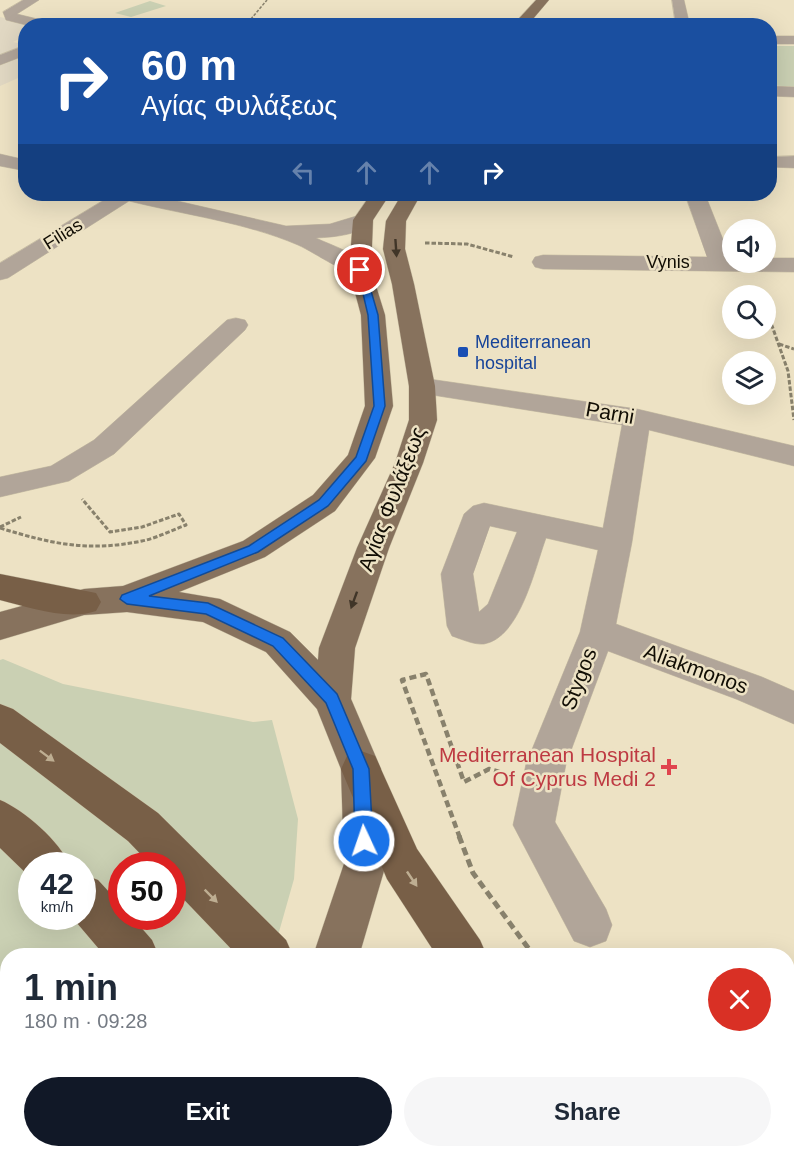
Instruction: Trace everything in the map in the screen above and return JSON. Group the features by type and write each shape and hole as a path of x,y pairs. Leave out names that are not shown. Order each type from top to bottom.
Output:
{"highway":[{"path":"0,587 38,596 84,602"},
{"path":"0,721 143,827 262,948"},
{"path":"361,769 402,864 459,948"},
{"path":"0,820 34,852"},
{"path":"96,912 129,948"}],"main road":[{"path":"526,18 543,0"},
{"path":"544,18 559,0"},
{"name":"Αγίας Φυλάξεως","path":"127,599 254,549 324,503 362,458 379,406 373,315 360,270 363,220 375,201"},
{"name":"Αγίας Φυλάξεως","path":"332,699 337,648 373,548 409,463 423,420 422,386 403,284 394,249 396,220 408,201"},
{"path":"0,627 84,602 127,599 208,609 278,642 332,699 361,769 365,864 339,948"}],"street":[{"path":"18,19 10,17 10,12 33,0"},
{"path":"678,0 681,18"},
{"path":"777,40 794,40"},
{"path":"0,60 18,52"},
{"path":"777,91 794,92"},
{"path":"0,160 18,164"},
{"path":"777,162 794,162"},
{"name":"Filias","path":"0,273 114,201"},
{"path":"155,201 286,231 330,250 360,270"},
{"path":"698,201 720,262"},
{"path":"286,231 334,230 363,220"},
{"name":"Vynis","path":"543,262 720,262 794,265"},
{"path":"0,487 60,474 104,447 236,325"},
{"name":"Parni","path":"422,386 500,394 637,417 794,456"},
{"name":"Stygos","path":"590,925 534,825 546,764 597,632 616,542 637,417"},
{"path":"535,526 616,542"},
{"name":"Aliakmonos","path":"597,632 749,688 794,708"}],"path":[{"path":"252,18 267,0"},
{"path":"421,243 467,244 515,258 543,262"},
{"path":"776,338 788,371 794,420"},
{"path":"778,344 794,349"},
{"path":"0,528 48,543 94,546 144,541 186,525 179,514 142,527 110,532 60,474"},
{"path":"464,782 426,674 402,680 473,873 528,948"}],"shaded area":[{"path":"0,17 18,21 18,40 13,42 18,43 18,78 0,86"}],"green space":[{"path":"150,1 166,6 131,17 115,13"},
{"path":"777,46 794,46 794,87 777,86"},
{"path":"3,659 63,684 253,722 272,720 298,819 294,879 274,948 0,948 0,660"}],"place":[{"name":"Mediterranean hospital","path":"463,352"},
{"name":"Mediterranean Hospital Of Cyprus Medi 2","path":"669,767"}],"route":[{"path":"360,270 373,315 379,406 362,458 324,503 254,549 127,599 208,609 278,642 332,699 361,769 364,841"}]}
